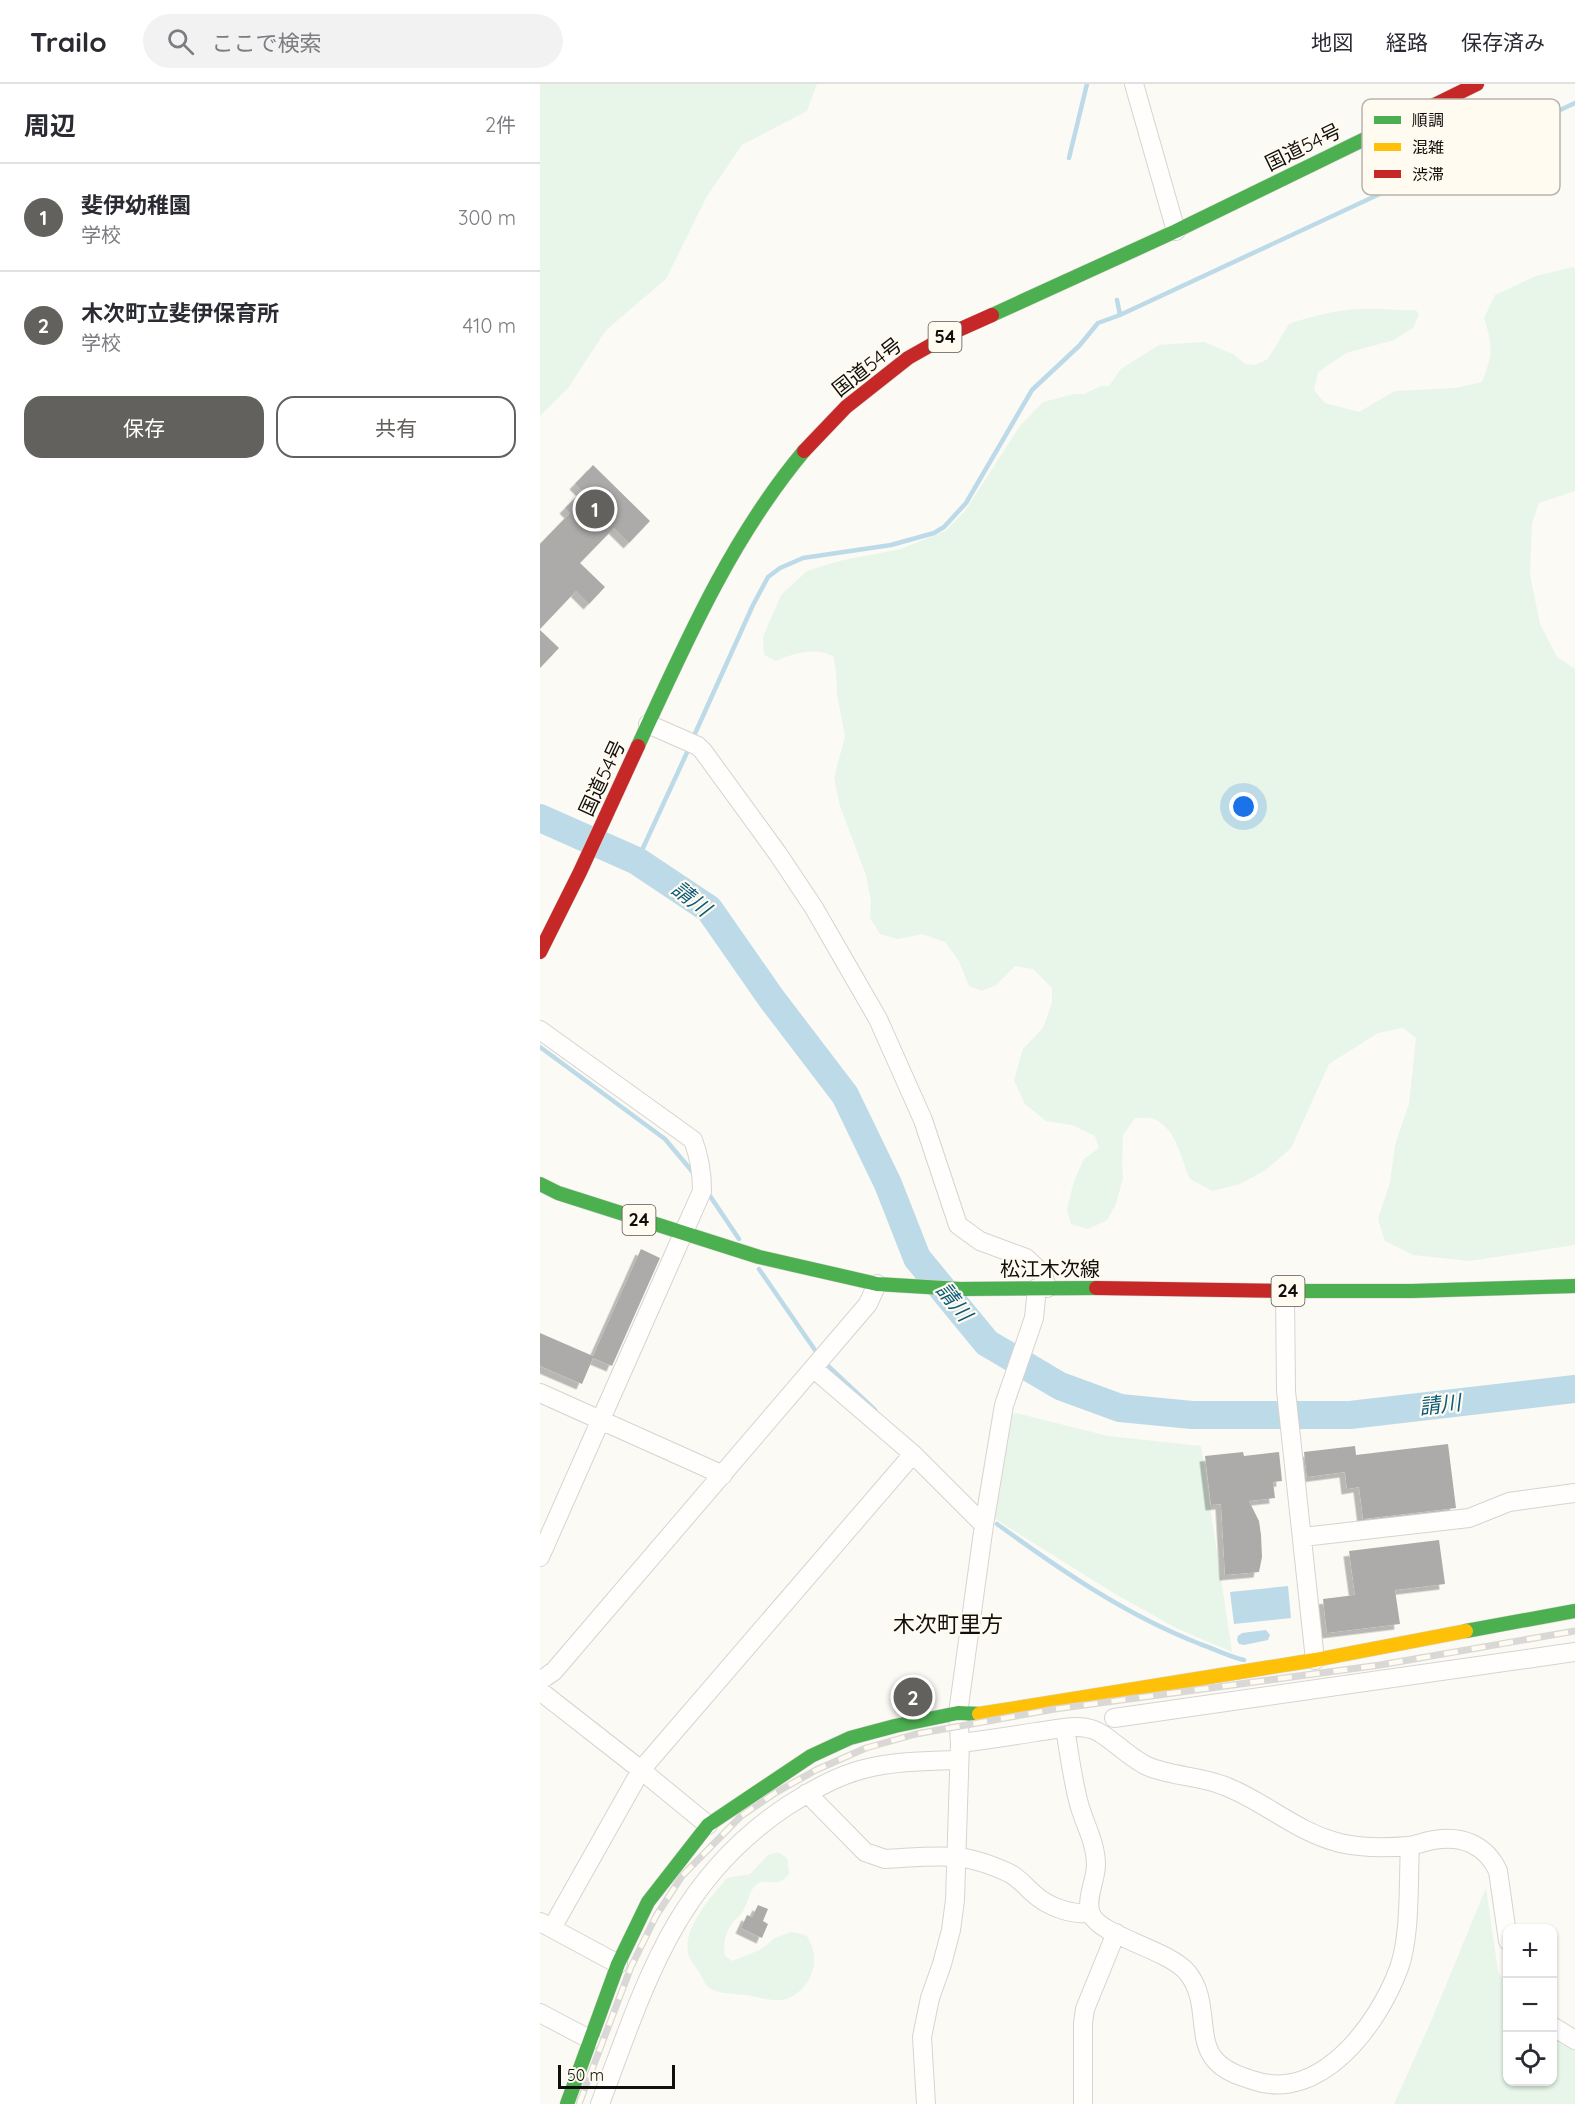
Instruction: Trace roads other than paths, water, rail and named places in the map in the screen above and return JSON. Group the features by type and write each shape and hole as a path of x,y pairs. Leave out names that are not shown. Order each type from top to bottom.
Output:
{"main road":[{"name":"国道54号","path":"1446,99 1477,84"},
{"name":"国道54号","path":"540,952 719,578 749,525 785,474 817,436 846,407 908,358 954,332 1176,231 1362,140"},
{"name":"松江木次線","path":"540,1184 558,1193 759,1257 877,1284 896,1286 1284,1291 1412,1291 1575,1286"},
{"path":"567,2104 618,1964 648,1902 708,1825 811,1756 849,1738 958,1713 980,1714 1315,1653 1575,1611"}],"street":[{"path":"1134,84 1176,231"},
{"path":"648,724 690,743 784,863 814,908 878,1019 922,1120 958,1225 980,1241 1026,1258 1043,1274 1042,1288 1034,1318 1007,1392 984,1525 958,1713 955,1900 951,1930 930,1998 922,2037 926,2104"},
{"path":"540,1029 693,1140 700,1156 702,1191 540,1557"},
{"path":"540,1681 554,1671 814,1369 868,1305 877,1284"},
{"path":"1284,1291 1286,1391 1315,1653"},
{"path":"814,1369 913,1454 984,1525"},
{"path":"540,1393 723,1475"},
{"path":"618,1964 546,1925 641,1770 913,1454"},
{"path":"1303,1537 1469,1518 1509,1502 1575,1492"},
{"path":"1114,1718 1575,1652"},
{"path":"540,1691 708,1825"},
{"path":"600,2104 659,1954 678,1919 696,1891 728,1853 767,1820 807,1793 864,1769 910,1762 1065,1728 1081,1727 1096,1731 1130,1758 1150,1768 1222,1785 1320,1837 1365,1847 1410,1846 1436,1839 1467,1840 1493,1860 1498,1871 1506,1924"},
{"path":"1065,1728 1078,1802 1094,1847 1096,1871 1090,1897 1090,1913 1098,1923 1165,1956 1187,1973 1200,1997 1209,2052 1226,2069 1255,2081 1275,2085 1297,2083 1320,2071 1351,2048 1365,2030 1399,1968 1406,1933 1410,1846"},
{"path":"807,1793 865,1852 876,1857 956,1857 1010,1873 1036,1896 1049,1904 1073,1912 1090,1913"},
{"path":"1083,2104 1085,2009 1116,1933"},
{"path":"540,2013 591,2040"},
{"path":"1557,2029 1575,2040"}],"water":[{"path":"1288,1586 1291,1618 1234,1624 1230,1592"},
{"path":"1266,1630 1270,1635 1268,1640 1244,1645 1239,1644 1237,1640 1242,1633"}],"waterway":[{"path":"1069,158 1087,84"},
{"path":"1560,110 1575,103"},
{"path":"693,738 768,577 780,568 803,558 891,545 934,533 944,527 966,503 1032,390 1079,346 1098,323 1120,315 1378,195"},
{"path":"1117,300 1120,315"},
{"path":"637,861 690,746"},
{"name":"請川","path":"540,818 637,861 709,909 771,998 845,1095 888,1184 917,1258 987,1343 1060,1386 1120,1408 1192,1415 1350,1415 1575,1389"},
{"path":"540,1047 665,1139 696,1176"},
{"path":"710,1196 739,1239"},
{"path":"759,1269 817,1353"},
{"path":"827,1365 875,1410"},
{"path":"997,1524 1070,1575 1120,1606 1173,1632 1244,1660"}],"railway":[{"path":"579,2104 631,1967 656,1916 682,1876 741,1816 775,1793 816,1770 866,1748 916,1734 1055,1709 1380,1665 1575,1631"}],"place":[{"name":"斐伊幼稚園","path":"595,509"},
{"name":"木次町立斐伊保育所","path":"913,1697"}],"district":[{"name":"木次町里方","path":"948,1624"}]}
